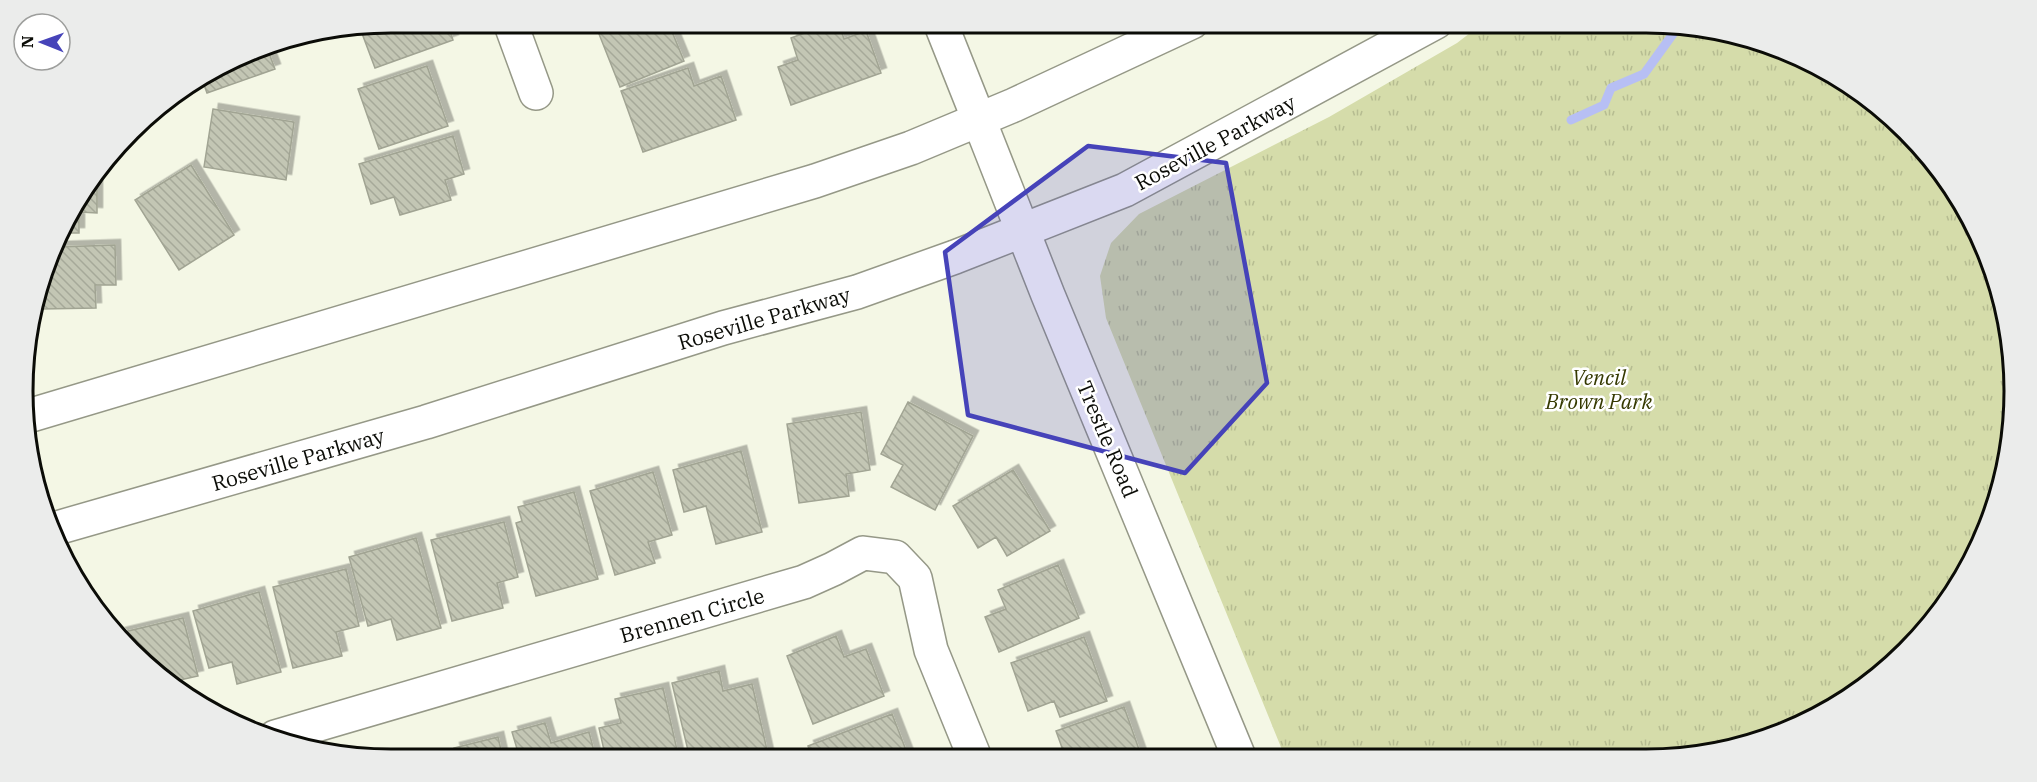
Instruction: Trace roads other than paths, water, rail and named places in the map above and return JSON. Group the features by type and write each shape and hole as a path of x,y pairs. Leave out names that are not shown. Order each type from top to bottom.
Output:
{"main road":[{"path":"514,33 536,93"},
{"name":"Trestle Road","path":"944,33 1022,230 1236,749"},
{"path":"34,414 815,181 910,148 979,120 1089,72 1169,33"},
{"name":"Roseville Parkway","path":"60,527 426,422 723,328 857,292 1125,190 1417,33"},
{"name":"Brennen Circle","path":"287,733 804,582 863,553 895,556 915,578 931,650 971,749"}],"waterway":[{"path":"1571,120 1604,105 1611,88 1644,74 1673,34"}],"park label":[{"name":"Vencil Brown Park","path":"1599,389"}]}
